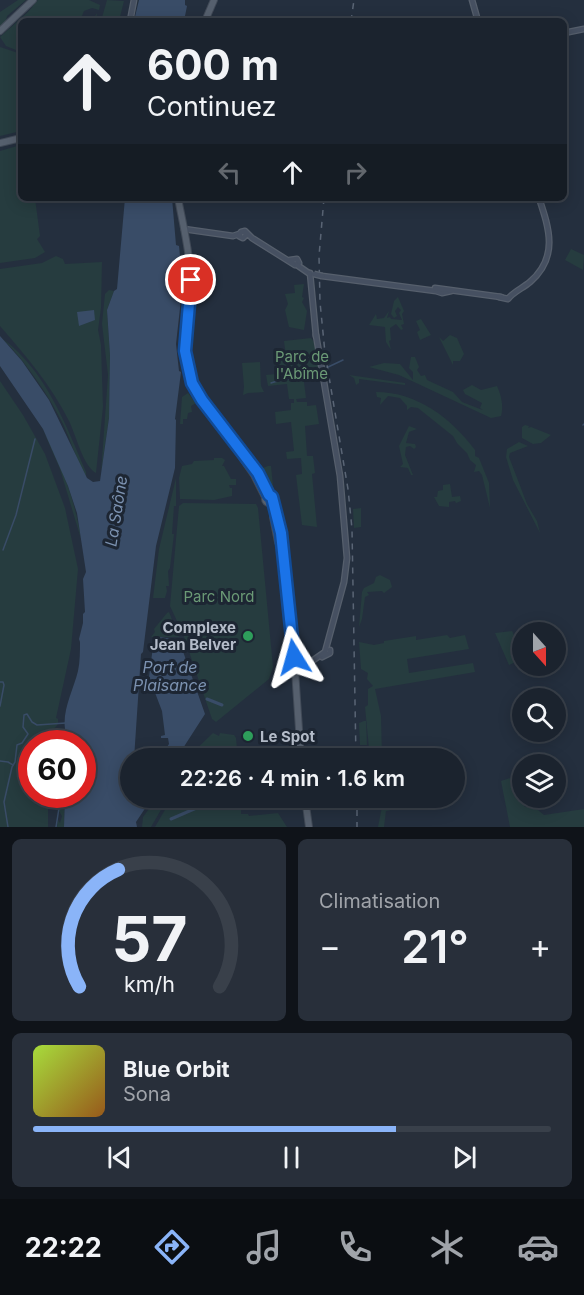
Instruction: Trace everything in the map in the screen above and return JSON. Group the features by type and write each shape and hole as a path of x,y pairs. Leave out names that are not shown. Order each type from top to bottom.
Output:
{"main road":[{"path":"1,31 33,0"},
{"path":"131,18 134,0"},
{"path":"205,18 213,0"},
{"path":"472,0 477,18"},
{"path":"567,32 584,29"},
{"path":"0,143 18,139"},
{"path":"179,201 188,278 182,346 188,379 199,401 269,499 282,570 288,633 294,664 300,748"},
{"path":"295,262 302,269 322,276 505,297 537,275 547,255 549,228 540,201"},
{"path":"184,231 233,238 245,236 295,262 312,274"},
{"path":"294,664 313,660 327,651 347,558 340,476 315,334 312,274"},
{"path":"315,334 340,497 344,540 343,584"},
{"path":"305,808 307,827"}],"green space":[{"path":"18,0 26,0 7,16 5,25 0,28 0,12"},
{"path":"38,0 89,0 100,5 99,10 92,8 84,11 81,18 21,18"},
{"path":"107,0 124,1 120,18 102,18"},
{"path":"18,21 18,51 6,46 0,37"},
{"path":"0,47 18,53 18,132 0,136"},
{"path":"17,146 18,201 35,201 40,236 37,239 45,252 35,258 0,263 0,151"},
{"path":"571,249 584,255 583,270 565,260"},
{"path":"56,256 63,259 65,264 102,262 98,330 101,345 103,407 96,473 87,464 69,421 54,395 29,360 0,326 0,269 42,263"},
{"path":"304,284 302,302 307,311 304,330 289,327 285,310 288,304 285,294 295,293 294,285"},
{"path":"109,290 114,291 107,310 110,355 109,418 101,473 108,375 102,324 105,294"},
{"path":"398,297 404,311 402,314 404,324 401,325 403,329 401,330 396,324 390,328 391,350 386,342 385,327 369,325 376,314 377,319 384,318 389,311 387,318 402,320 399,313 401,310 398,307 395,311 397,316 394,318 391,314 394,301"},
{"path":"421,319 431,335 420,340 417,332 420,330 416,321"},
{"path":"450,335 457,338 464,354 460,361 453,361 453,365 439,337 443,341"},
{"name":"Parc de l'Abîme","path":"311,338 314,342 321,380 304,382 306,398 296,399 297,402 307,402 307,406 316,405 319,424 305,426 307,456 313,456 315,473 312,474 317,527 302,525 296,475 302,474 301,458 287,459 286,452 294,451 291,422 276,424 275,412 291,410 291,403 294,403 294,399 289,399 287,384 268,386 266,375 276,374 275,358 286,356 284,341"},
{"path":"3,339 18,352 43,383 62,418 86,476 51,402 29,369"},
{"path":"411,357 415,357 419,367 417,370 421,376 425,375 427,380 453,392 462,402 480,409 483,410 480,408 482,403 465,394 463,390 472,385 481,390 497,386 502,401 501,416 491,418 399,375 369,367 384,363 400,364 413,380 413,372 409,368"},
{"path":"260,362 261,386 264,392 243,395 242,363"},
{"path":"349,375 405,383 405,385 359,379 356,385 354,378"},
{"path":"0,381 45,454 65,508 78,569 71,649 56,718 58,724 54,729 57,730 18,730 18,808 48,808 48,827 0,827"},
{"path":"376,392 391,393 419,402 444,418 466,438 475,450 475,456 479,458 489,483 490,508 482,475 479,471 474,472 476,465 453,436 418,408 411,407 407,410 407,406 400,398 388,396 380,405 381,398 377,397"},
{"path":"188,393 196,403 191,406 192,412 188,413 187,419 183,419 183,424 180,424 182,397"},
{"path":"525,425 551,435 541,443 533,444 522,438 522,427"},
{"path":"409,426 417,429 409,432 406,443 415,444 416,447 414,449 410,446 406,447 405,455 413,475 408,468 400,467 403,464 399,446"},
{"path":"43,430 67,483 81,539 60,469"},
{"path":"519,442 528,446 510,453 509,457 540,533 513,480 506,457 507,449"},
{"path":"214,458 225,460 222,466 231,479 236,479 236,485 229,485 232,488 232,496 214,500 180,499 179,478 182,466 192,464 194,461 214,460"},
{"path":"271,466 273,486 268,489 257,470"},
{"path":"176,478 176,506 174,506 172,534 174,534 168,571 169,586 166,586 165,598 153,598 159,549"},
{"path":"450,484 452,497 460,496 461,501 449,502 449,507 439,506 434,497 437,497 438,491 443,490 443,485"},
{"name":"Parc Nord","path":"183,503 256,504 258,508 273,667 269,679 216,722 212,719 183,634 170,606 179,506"},
{"path":"361,508 361,527 354,528 353,509"},
{"path":"380,575 390,580 392,587 384,593 382,591 367,592 369,595 365,597 359,627 362,592"},
{"path":"169,612 179,637 151,637 155,632 154,629"},
{"path":"512,631 512,664 509,665 495,633"},
{"path":"447,635 450,638 465,635 469,649 407,659 409,673 473,663 475,672 375,689 381,716 382,748 369,748 365,707 368,705 368,689 373,686 367,679 368,673 361,669 359,642 374,645 384,643 384,641 416,636 416,640"},
{"path":"366,721 367,745 360,745 359,723"},
{"path":"213,733 219,736 220,733 234,735 236,738 237,748 197,748"},
{"path":"512,777 512,808 535,808 544,815 584,809 584,827 510,827 501,781"},
{"path":"57,808 65,808 64,827 57,827 58,820 60,823 62,816"},
{"path":"150,808 162,808 151,827 142,827 143,817"},
{"path":"166,808 241,808 241,814 249,816 278,813 287,827 155,827"},
{"path":"382,808 401,808 386,811 384,827 378,827"}],"water":[{"path":"139,0 185,0 187,6 185,18 135,18"},
{"name":"La Saône","path":"125,201 172,201 176,245 179,246 182,290 176,344 181,372 175,419 175,468 156,546 141,654 135,748 120,748 120,808 145,808 136,822 137,827 64,827 65,808 96,808 96,730 65,729 66,712 79,664 79,639 85,612 83,579 86,572 77,513 68,486 43,429 0,366 0,336 22,361 49,400 87,478 93,482 100,481 109,418 110,355 107,310 114,291 117,289"},
{"path":"94,310 95,320 79,326 77,312"},
{"name":"Port de Plaisance","path":"159,637 179,640 205,714 183,748 166,748 169,744 168,738 161,738 165,735 162,711 149,677 154,639"}],"waterway":[{"path":"326,368 343,360"},
{"path":"271,383 319,372"},
{"path":"3,550 16,515 35,439"},
{"path":"0,682 4,685 0,706"},
{"path":"207,699 222,705"},
{"path":"8,827 4,802 15,762 17,745 22,743 28,734 23,727 24,715 27,714 37,725 66,723"},
{"path":"0,761 13,765"},
{"path":"56,827 59,808"},
{"path":"171,819 196,808"}],"railway":[{"path":"351,18 354,0"},
{"path":"324,201 319,256 320,302 325,353 348,489 352,529 356,748"},
{"path":"357,808 357,827"}],"place":[{"name":"Complexe Jean Belver","path":"248,636"},
{"name":"Le Spot","path":"248,736"}],"route":[{"path":"191,280 185,347 189,373 199,396 258,473 269,495 272,496 281,533 294,657"}]}
